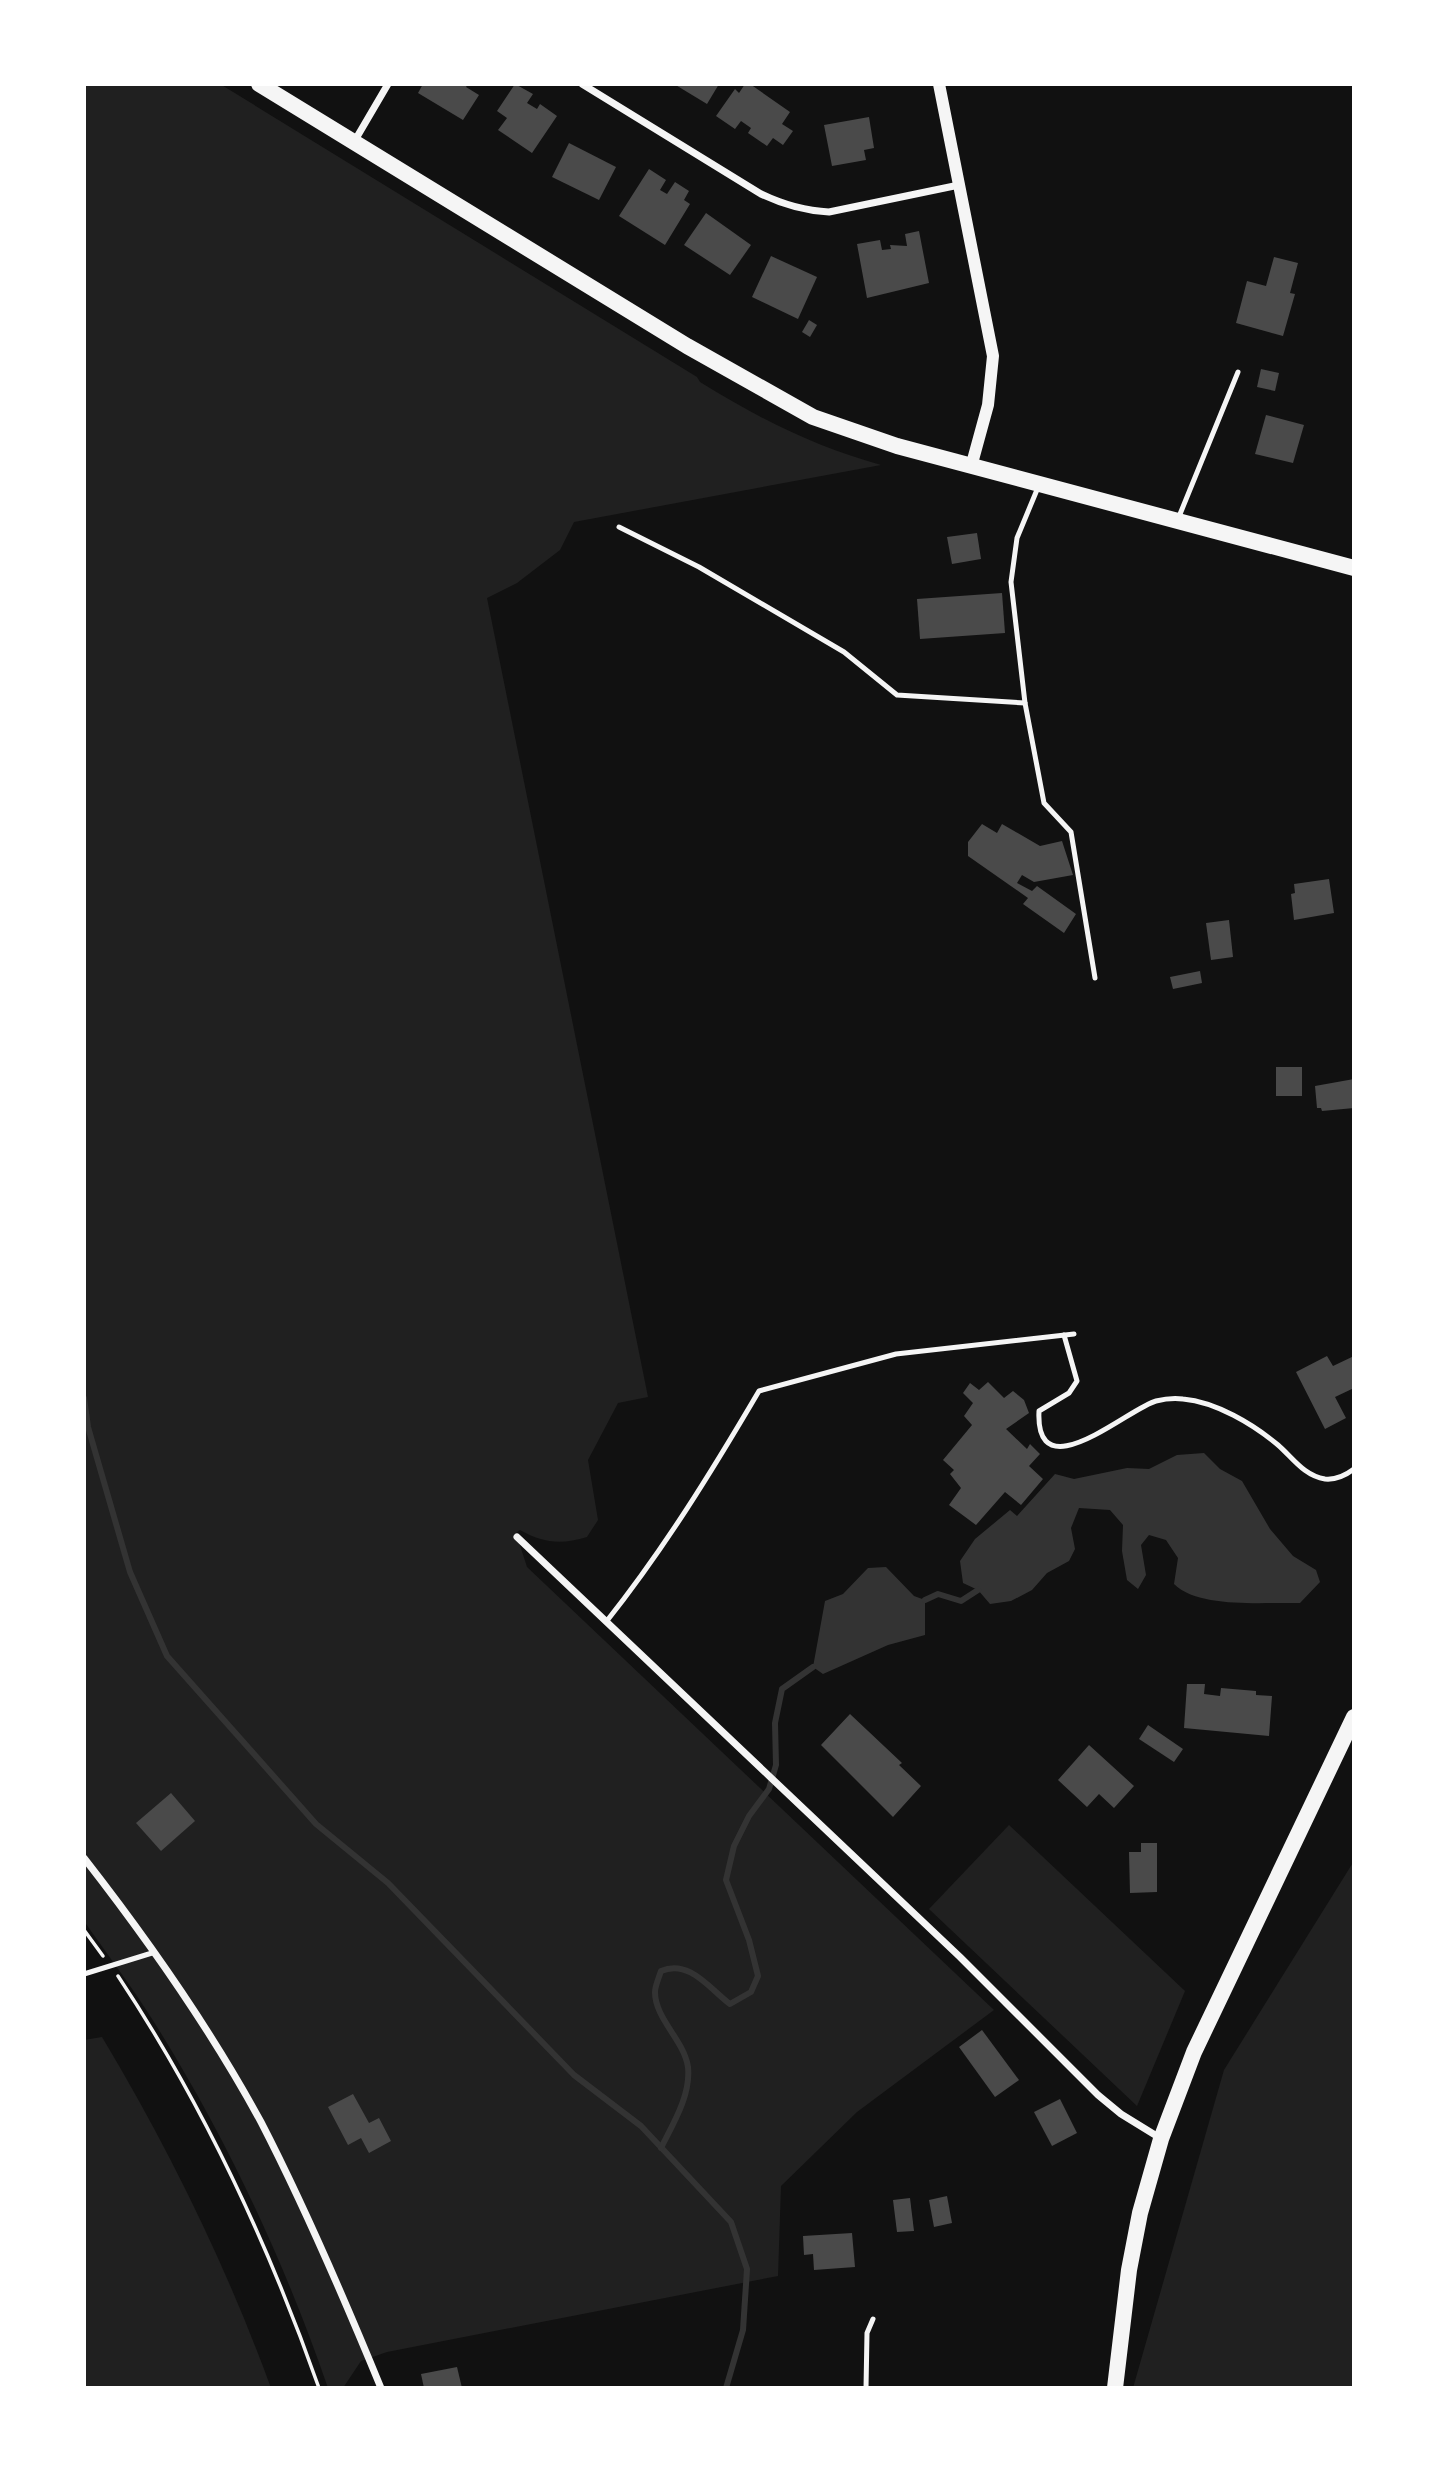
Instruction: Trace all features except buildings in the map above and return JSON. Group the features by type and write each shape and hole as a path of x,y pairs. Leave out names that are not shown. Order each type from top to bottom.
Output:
{"main road":[{"path":"259,84 762,390 813,417 857,434 971,467 1354,568"},
{"path":"1115,2388 1129,2270 1140,2213 1161,2139 1212,2014 1354,1717"}],"street":[{"path":"354,143 387,84"},
{"path":"582,84 761,194 785,205 829,212 959,185"},
{"path":"939,84 993,356 988,405 971,467"},
{"path":"517,1536 960,1957 1098,2095 1121,2114 1161,2139"},
{"path":"84,1858 207,2034 259,2120 306,2211 381,2388"}],"lane":[{"path":"1177,522 1238,372"},
{"path":"1039,485 1017,538 1012,583 1025,703 1044,803 1071,832 1095,978"},
{"path":"619,527 699,567 844,652 897,695 1025,703"},
{"path":"606,1622 641,1578 697,1493 758,1391 897,1354 1074,1334"},
{"path":"1064,1335 1077,1381 1069,1393 1039,1411 1038,1423 1046,1441 1058,1446 1075,1446 1156,1401 1180,1399 1206,1403 1261,1433 1311,1474 1325,1479 1338,1478 1354,1469"},
{"path":"84,1974 152,1952"},
{"path":"866,2388 867,2333 873,2319"}],"path":[{"path":"84,1930 111,1966 176,2070 233,2177 289,2302 319,2388"}],"shaded area":[{"path":"84,84 220,84 697,377 700,382 722,395 810,440 881,465 574,522 560,550 517,583 487,598 648,1397 618,1403 588,1460 598,1520 587,1537 552,1541 520,1530 516,1533 527,1567 994,2010 857,2112 781,2186 778,2276 387,2352 361,2361 343,2388 328,2388 273,2246 205,2110 146,2009 84,1921"},
{"path":"1204,1453 1220,1469 1242,1481 1270,1529 1293,1556 1316,1570 1320,1582 1300,1603 1216,1601 1185,1592 1174,1584 1178,1558 1166,1540 1149,1535 1141,1545 1146,1575 1138,1589 1127,1580 1122,1551 1123,1525 1110,1510 1079,1508 1071,1528 1075,1549 1069,1561 1047,1573 1032,1590 1011,1601 990,1604 978,1590 963,1583 960,1561 975,1539 1010,1510 1017,1516 1055,1474 1074,1479 1127,1468 1149,1469 1177,1455"},
{"path":"886,1567 914,1596 925,1600 925,1635 888,1645 823,1674 813,1667 825,1601 843,1594 868,1568"},
{"path":"1009,1825 1185,1991 1137,2106 929,1909"},
{"path":"1354,1861 1354,2388 1133,2388 1224,2070"},
{"path":"102,2037 195,2208 254,2342 271,2388 84,2388 84,2040"}],"waterway":[{"path":"84,1398 88,1427 130,1572 167,1656 316,1824 388,1883 574,2075 641,2126 731,2222 747,2269 743,2330 726,2388"},
{"path":"925,1600 938,1594 961,1601 978,1590"},
{"path":"661,2148 684,2099 688,2067 681,2048 656,2002 657,1982 661,1971 681,1969 698,1977 730,2004 751,1992 758,1976 749,1940 726,1880 734,1846 749,1816 769,1789 776,1765 775,1723 782,1689 813,1667"}]}
